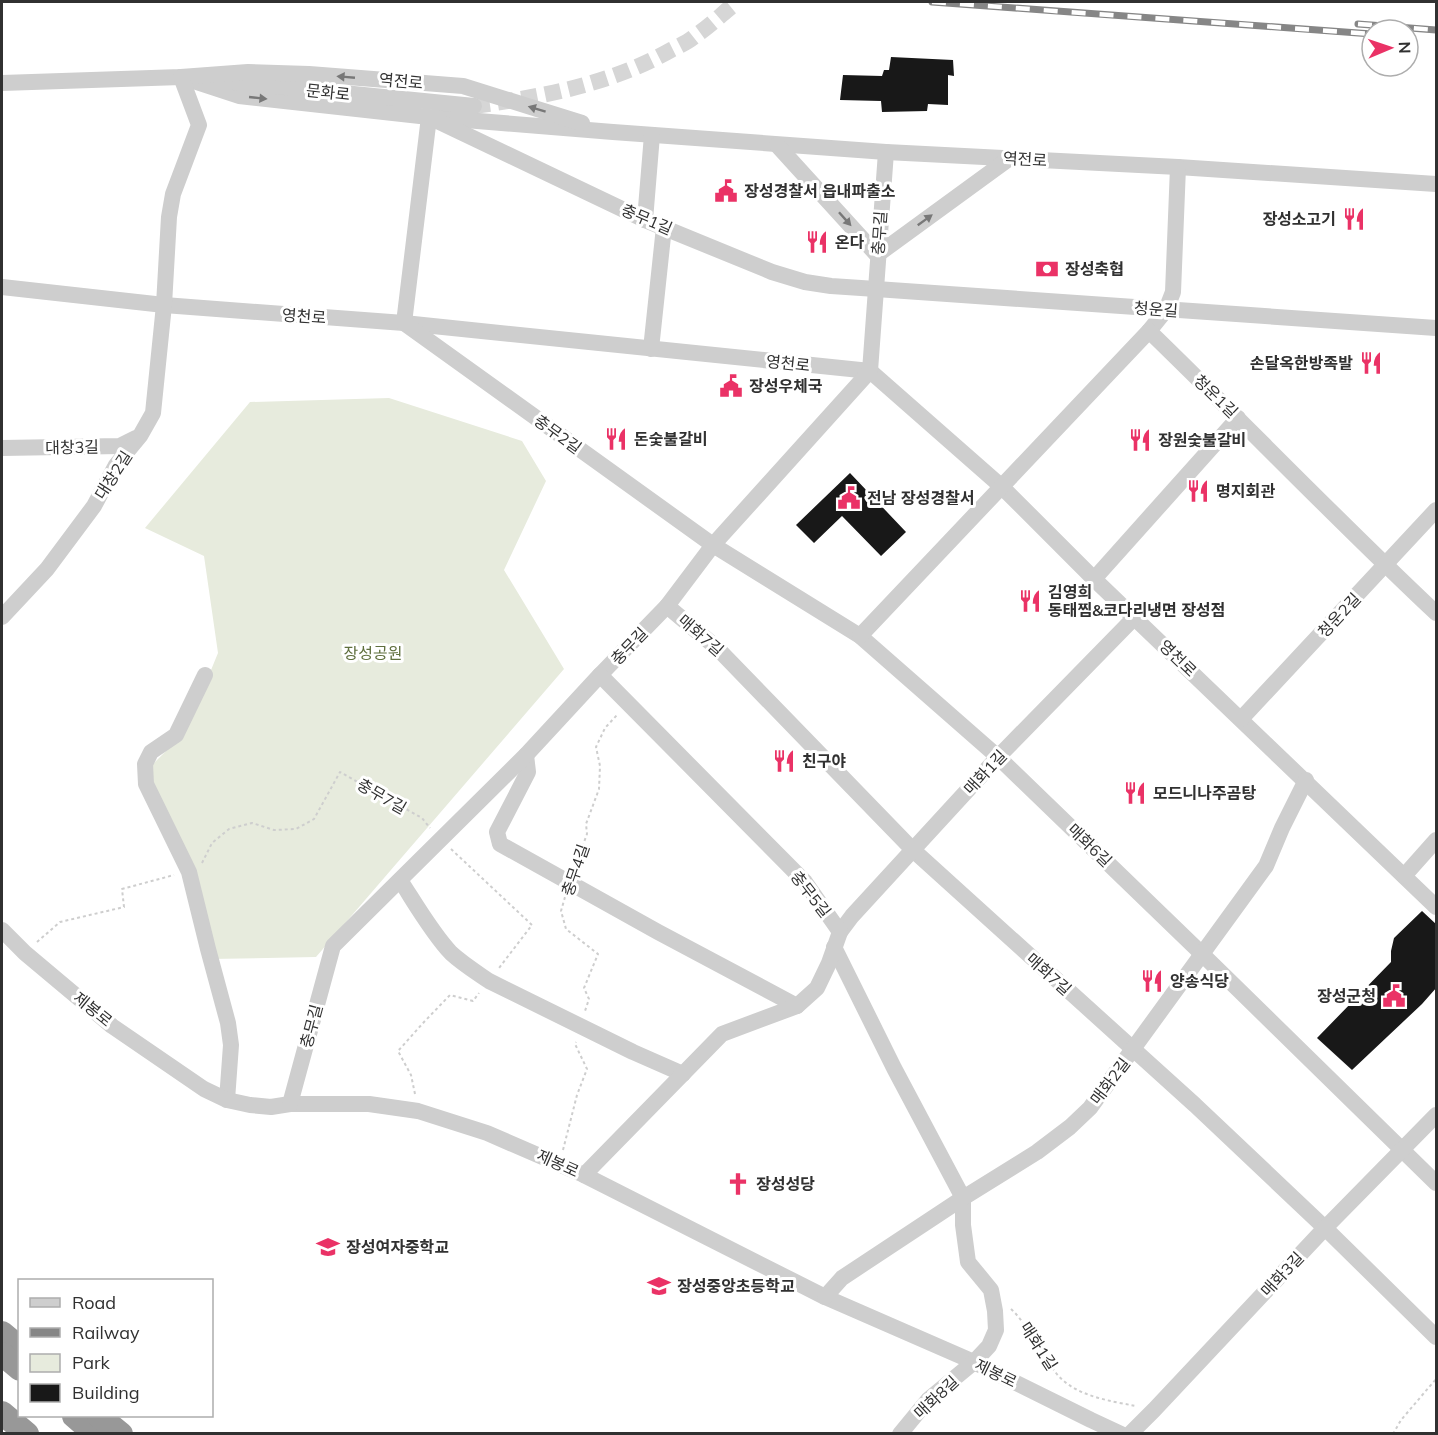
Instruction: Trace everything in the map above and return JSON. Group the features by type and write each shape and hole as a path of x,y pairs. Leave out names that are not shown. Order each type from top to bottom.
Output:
{"highway":[{"path":"2,1333 18,1346"},
{"path":"2,1354 18,1367"},
{"path":"2,1413 27,1434"},
{"path":"75,1417 95,1434"},
{"path":"100,1417 121,1434"}],"street":[{"name":"역전로","path":"2,83 181,77 248,72 309,74 463,86 613,132"},
{"name":"역전로","path":"181,77 238,96 429,117 777,145 1437,184"},
{"name":"문화로","path":"181,77 474,106"},
{"name":"대창2길","path":"2,617 47,569 94,506 116,465 140,436 153,413 164,305 169,217 173,194 199,125 181,77"},
{"name":"충무1길","path":"429,117 645,220 772,272 805,282 876,289"},
{"path":"404,323 429,117"},
{"path":"645,220 652,135"},
{"path":"777,145 878,255 1010,158"},
{"name":"충무길","path":"290,1104 333,946 526,755 668,606 712,545 870,371 886,152"},
{"path":"860,636 1002,488 1166,310 1173,292 1178,167"},
{"path":"651,349 664,227"},
{"name":"영천로","path":"2,287 164,305 404,323 870,371 1002,488 1437,907"},
{"name":"청운길","path":"876,289 1437,328"},
{"name":"충무2길","path":"404,323 712,545"},
{"name":"청운1길","path":"1149,331 1385,565 1437,613"},
{"path":"1094,579 1238,418"},
{"name":"대창3길","path":"2,448 120,446 140,436"},
{"name":"청운2길","path":"1241,719 1437,510"},
{"name":"매화6길","path":"712,545 860,636 998,757 1437,1183"},
{"name":"매화7길","path":"668,606 717,648 913,850 1195,1105 1326,1228 1437,1337"},
{"name":"매화1길","path":"837,939 852,916 998,757 1135,617"},
{"path":"205,675 176,735 151,752 145,764 146,784 189,872 228,1023 231,1046 227,1100"},
{"name":"충무5길","path":"600,675 805,882 837,939 894,1068 963,1198"},
{"path":"526,755 528,772 497,832 500,844 797,1006"},
{"name":"매화2길","path":"825,1297 842,1278 1037,1152 1070,1127 1090,1108 1266,866 1306,780"},
{"path":"1404,876 1437,840"},
{"path":"400,880 450,952 470,969 489,981 580,1026 683,1074"},
{"name":"제봉로","path":"2,930 25,953 112,1026 204,1089 227,1100 271,1107 290,1104 369,1104 418,1111 487,1133 584,1175 825,1297 974,1362 1121,1434"},
{"path":"584,1175 722,1034 797,1006 817,988 837,939"},
{"name":"매화3길","path":"1130,1434 1437,1115"},
{"path":"963,1198 963,1225 968,1262 991,1290"},
{"name":"매화8길","path":"900,1434 928,1400 974,1362 989,1346 996,1330 991,1290"}],"path":[{"name":"충무4길","path":"560,1164 577,1095 587,1069 575,1044 589,999 584,988 598,954 566,928 561,910 587,834 586,824 599,789 600,766 596,747 605,728 628,704"},
{"name":"충무7길","path":"189,872 200,867 212,843 229,829 252,823 274,830 296,829 314,819 340,772 422,818 441,840"},
{"path":"25,953 60,922 124,908 122,889 189,872"},
{"name":"매화1길","path":"991,1290 1022,1319 1057,1375 1080,1392 1154,1410"},
{"path":"1393,1434 1401,1420 1437,1379"}],"green space":[{"name":"장성공원","path":"389,398 522,441 546,481 504,570 564,669 316,957 210,959 189,872 145,772 186,731 218,653 204,556 145,528 250,402"}],"building":[{"path":"891,57 953,60 954,76 948,75 948,105 928,104 927,111 882,112 881,101 840,100 843,75 882,76 884,70 889,70"},
{"name":"전남 장성경찰서","path":"850,473 906,532 881,556 842,516 814,543 796,525"},
{"name":"장성군청","path":"1422,911 1437,925 1437,987 1352,1070 1317,1038 1391,962 1394,938"}],"tunnel":[{"path":"474,106 550,93 624,72 686,42 737,2"}],"railway":[{"path":"932,2 1360,33"},
{"path":"1358,24 1436,30"}],"place":[{"name":"장성경찰서 읍내파출소","path":"726,191"},
{"name":"장성소고기","path":"1354,219"},
{"name":"온다","path":"817,242"},
{"name":"장성축협","path":"1047,269"},
{"name":"손달옥한방족발","path":"1371,363"},
{"name":"장성우체국","path":"731,386"},
{"name":"돈숯불갈비","path":"616,439"},
{"name":"장원숯불갈비","path":"1140,440"},
{"name":"명지회관","path":"1198,491"},
{"name":"전남 장성경찰서","path":"849,498"},
{"name":"김영희 동태찜&코다리냉면 장성점","path":"1030,601"},
{"name":"친구야","path":"784,761"},
{"name":"모드니나주곰탕","path":"1135,793"},
{"name":"양송식당","path":"1152,981"},
{"name":"장성군청","path":"1394,996"},
{"name":"장성성당","path":"738,1184"},
{"name":"장성여자중학교","path":"328,1247"},
{"name":"장성중앙초등학교","path":"659,1286"}]}
